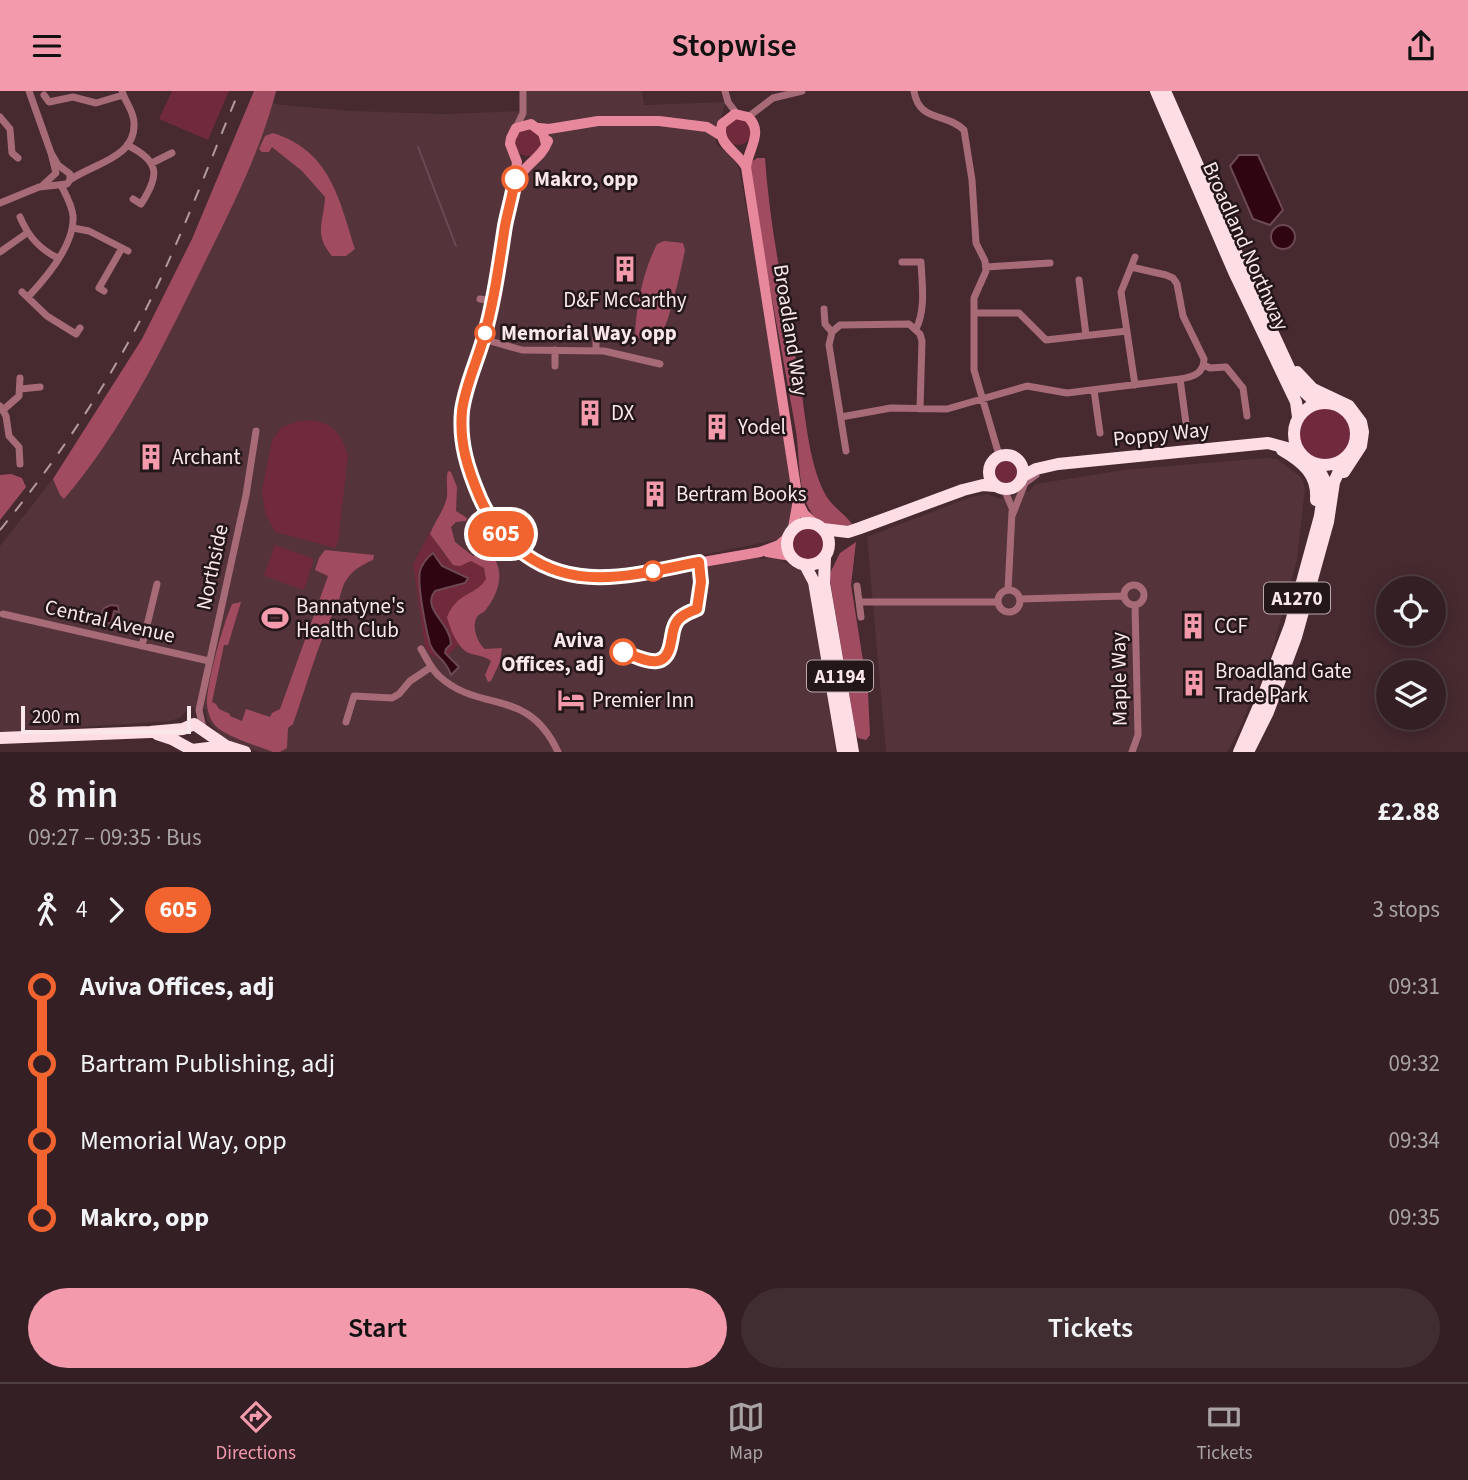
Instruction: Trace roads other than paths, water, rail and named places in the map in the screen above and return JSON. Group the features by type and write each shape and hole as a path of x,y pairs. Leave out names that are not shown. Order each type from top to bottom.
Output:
{"highway":[{"name":"Broadland Northway","path":"1156,91 1234,272 1296,401 1296,421"},
{"name":"Broadland Northway","path":"1165,91 1297,385 1311,398 1322,402"},
{"path":"1247,277 1299,376 1313,389 1349,406 1361,422 1361,446 1342,474 1328,522"},
{"path":"1322,402 1342,407 1354,422 1356,442 1345,458 1326,465 1316,464 1298,451 1293,434 1296,421 1308,407 1322,402"},
{"name":"Poppy Way","path":"1268,443 1288,433 1296,421"},
{"name":"Poppy Way","path":"1020,480 1036,469 1058,464 1125,457 1268,443 1298,451"},
{"path":"1173,452 1202,454 1277,448 1293,457 1313,475 1317,489 1306,565"},
{"path":"848,532 804,523 790,533 787,547 791,557 805,565 816,563 827,553 834,541 848,532 963,490 983,485 1000,487 1020,480 1023,471 1019,460 1010,454 999,456 984,475 963,490"},
{"name":"A1270","path":"1248,752 1273,699 1297,637 1328,522 1334,482 1345,458"},
{"name":"Poppy Way","path":"1019,460 1058,464"},
{"name":"A1270","path":"1237,752 1282,649 1306,565 1325,492 1323,475 1316,464"},
{"path":"989,467 989,477 1000,487"},
{"path":"819,526 828,539 827,553"},
{"name":"A1194","path":"827,553 824,583 853,752"},
{"name":"A1194","path":"805,565 814,582 843,752"},
{"path":"0,739 150,732 194,725 226,746 245,752"},
{"path":"186,727 180,737 192,749"},
{"path":"192,749 206,740 204,730"},
{"path":"150,732 192,749 226,746"}],"street":[{"path":"29,91 51,153 56,180 65,182"},
{"path":"523,91 523,113 510,145 517,165 514,186 492,301 462,412 464,452 472,479 492,520 505,540 537,563 576,577 598,579 760,552 779,545 790,533"},
{"path":"720,135 728,101 725,91"},
{"path":"516,128 622,121 671,122 707,127 723,121 747,118 773,98 802,91"},
{"path":"914,91 918,106 925,113 955,123 964,130 973,189 976,243 986,267 976,289 974,370 999,456"},
{"path":"0,203 39,187 65,182 115,157 127,145 134,124 132,113 122,93 96,103 73,97 47,102"},
{"path":"728,101 747,118"},
{"path":"523,113 543,133 546,144"},
{"path":"0,117 10,129 12,155"},
{"name":"Broadland Way","path":"747,118 756,135 750,146 746,167 798,500 804,514 819,526"},
{"path":"514,186 530,161 541,155 546,144 562,127"},
{"name":"Broadland Way","path":"707,127 720,135 726,146 733,150 746,167"},
{"path":"127,145 152,163 154,181 144,206 133,199"},
{"path":"733,150 750,146"},
{"path":"51,153 58,165 67,170 81,172"},
{"path":"152,163 172,153"},
{"path":"515,155 530,161"},
{"path":"39,187 56,174 67,170"},
{"path":"67,170 65,182 73,212 73,228 47,277 25,294 47,316 76,334"},
{"path":"20,217 27,233 43,250 58,258"},
{"path":"73,228 89,231 125,250 99,288"},
{"path":"0,252 27,233"},
{"path":"1135,257 1121,292 1135,385"},
{"path":"902,262 921,262 922,318 915,329"},
{"path":"986,267 1050,263"},
{"path":"841,417 870,413 881,408 947,409 1027,386 1067,393 1180,379 1200,372 1204,365 1201,350 1183,316 1177,284 1173,278 1166,275 1131,267"},
{"path":"1079,280 1086,335"},
{"path":"480,299 492,301"},
{"path":"824,309 825,324 832,332"},
{"path":"974,313 1019,313 1046,340 1127,331"},
{"path":"846,451 829,345 832,332 840,325 909,324 915,329 922,341 920,409"},
{"path":"596,338 596,351"},
{"path":"483,339 522,350 596,351 660,363"},
{"path":"555,350 555,366"},
{"path":"1204,365 1210,369 1226,367 1243,388 1247,416"},
{"path":"20,379 22,389 19,396 1,408 9,436 16,442 23,458"},
{"path":"1180,379 1186,423"},
{"path":"22,389 40,387"},
{"path":"1094,390 1100,433"},
{"name":"Northside","path":"204,730 199,710 246,495 256,431"},
{"path":"1012,512 1021,490 1032,477 1125,457"},
{"path":"1009,590 1012,512 1020,480"},
{"path":"1000,487 1012,512"},
{"name":"Broadland Way","path":"790,533 798,500"},
{"path":"760,552 791,557"},
{"path":"142,646 157,584"},
{"path":"1136,584 1142,587 1145,597 1141,603 1135,605 1128,603 1124,596 1126,588 1136,584"},
{"path":"857,586 861,617"},
{"path":"1009,590 1017,593 1020,599 1018,606 1012,611 1005,611 998,602 1001,593 1009,590"},
{"path":"1020,599 1124,596"},
{"path":"859,602 998,602"},
{"name":"Maple Way","path":"1132,752 1138,736 1135,605"},
{"name":"Central Avenue","path":"3,614 209,661"},
{"path":"421,649 431,667 444,680 462,691 509,704 523,711 546,731 558,752"},
{"path":"346,722 354,696 392,698 400,694 410,681 431,667"},
{"name":"Northside","path":"186,727 199,710"}],"waterway":[{"path":"418,147 456,246"}],"railway":[{"path":"0,530 76,427 127,345 193,205 239,91"}],"place":[{"name":"Makro, opp","path":"515,179"},
{"name":"D&F McCarthy","path":"625,269"},
{"name":"Memorial Way, opp","path":"485,333"},
{"name":"DX","path":"590,413"},
{"name":"Yodel","path":"717,427"},
{"name":"Archant","path":"151,457"},
{"name":"Bertram Books","path":"655,494"},
{"name":"Bannatyne's Health Club","path":"275,618"},
{"name":"CCF","path":"1193,626"},
{"name":"Aviva Offices, adj","path":"623,652"},
{"name":"Broadland Gate Trade Park","path":"1194,683"},
{"name":"Premier Inn","path":"571,700"}]}
